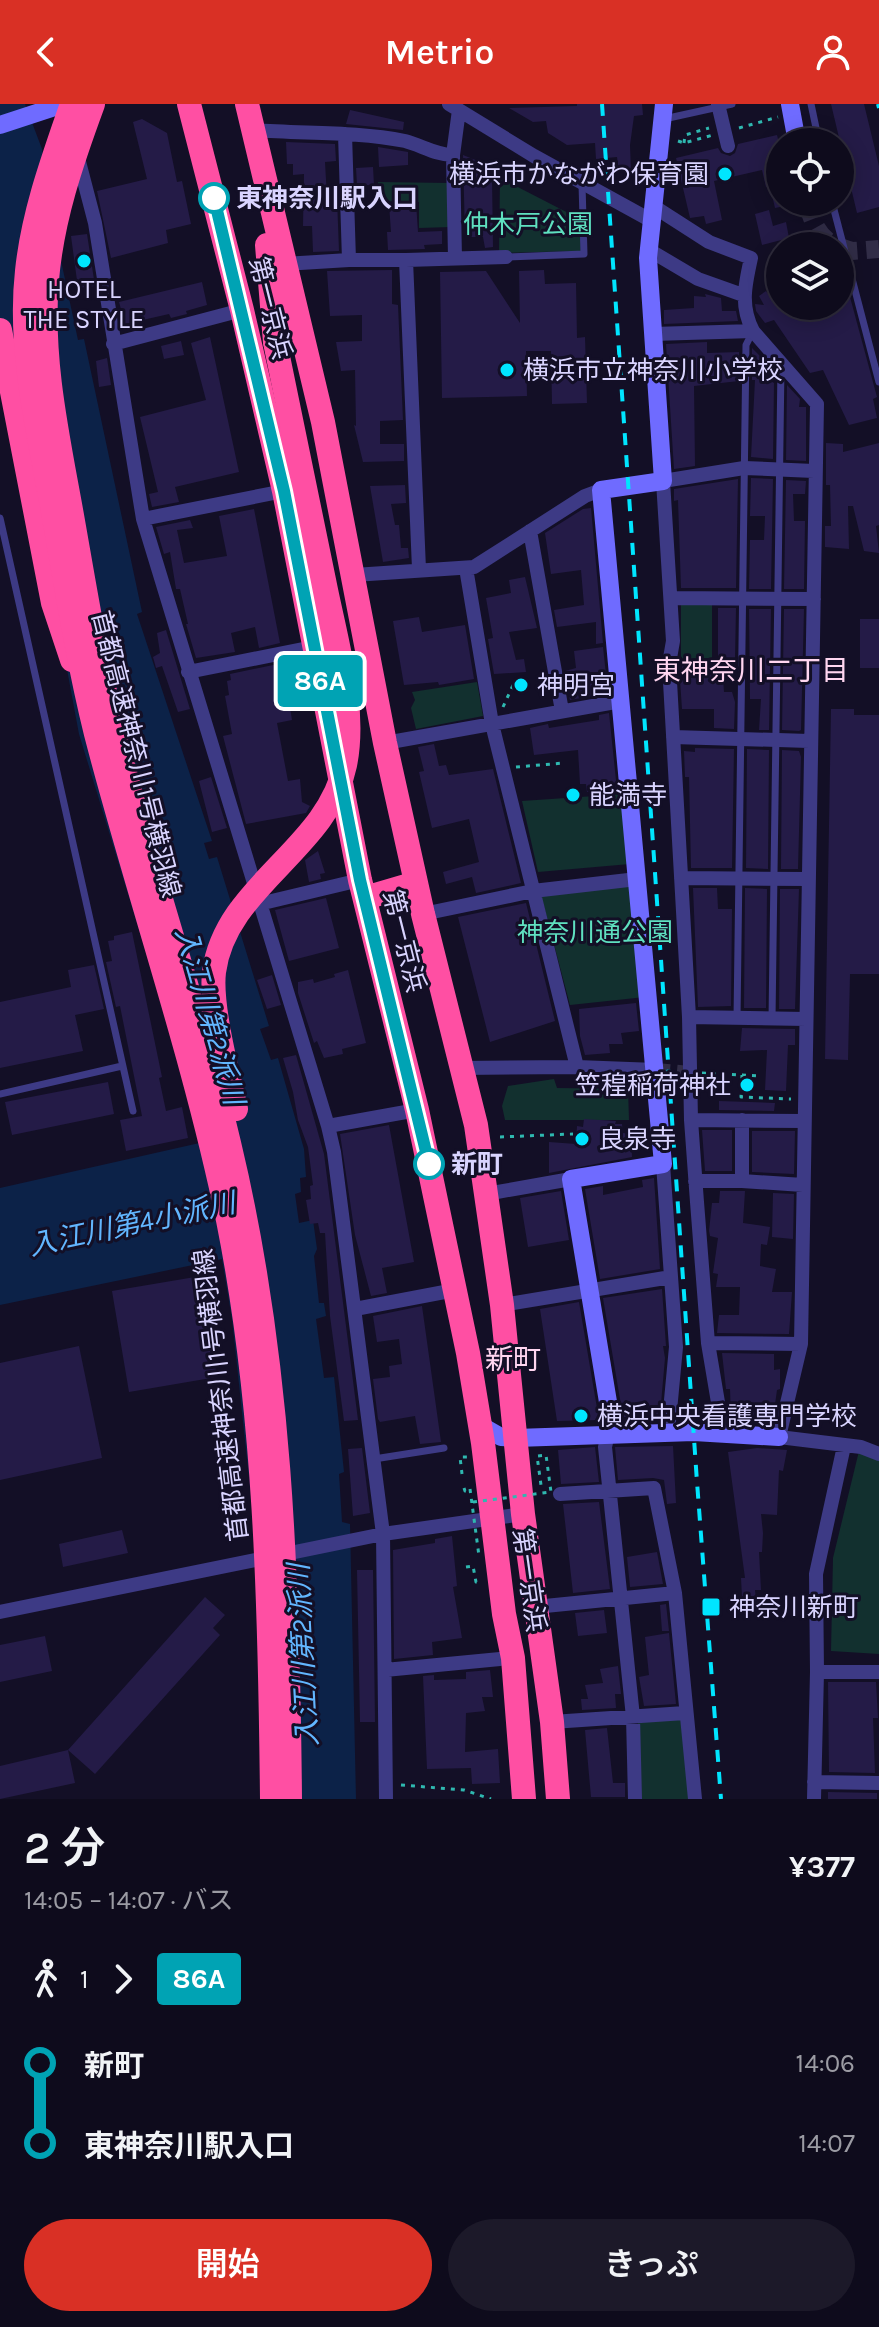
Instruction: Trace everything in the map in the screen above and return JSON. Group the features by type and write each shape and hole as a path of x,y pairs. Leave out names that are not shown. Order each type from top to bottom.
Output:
{"highway":[{"name":"首都高速神奈川1号横羽線","path":"72,104 45,184 30,245 26,274 26,334 49,490 95,731 212,1148 236,1271 254,1394 265,1518 272,1799"},
{"name":"首都高速神奈川1号横羽線","path":"93,104 65,185 51,249 45,310 51,387 93,636 113,726 230,1144 259,1301 278,1453 286,1578 290,1799"},
{"name":"第一京浜","path":"189,104 284,491 362,889 417,1110 455,1290 480,1425 482,1509 513,1658 524,1799"},
{"name":"第一京浜","path":"247,104 323,422 385,743 416,883 476,1125 502,1305 523,1514 552,1722 558,1799"},
{"path":"260,159 275,342 332,621 349,727 340,784 325,813 247,903 224,939 214,971 214,992 269,1305 276,1359 278,1453"},
{"path":"0,330 53,603 95,731"},
{"path":"362,889 416,883"}],"street":[{"path":"0,125 63,104 95,223 143,519 328,1126 383,1534 386,1792"},
{"path":"718,104 728,146"},
{"path":"790,104 794,128"},
{"path":"455,258 454,107 582,182 709,242 751,258 743,295 746,318 753,331 817,404 801,1344 779,1437"},
{"path":"663,112 649,250 671,598 673,641 669,664 693,1073 691,1120 708,1343 723,1432"},
{"path":"254,130 345,134 406,141 444,155 453,155"},
{"path":"345,134 349,260"},
{"path":"649,250 698,279 743,295"},
{"path":"284,264 506,257"},
{"path":"406,260 419,569"},
{"path":"113,344 242,310"},
{"path":"653,334 753,331"},
{"path":"354,575 474,567 585,496 601,490 744,468 814,471"},
{"path":"601,490 663,1164 676,1347 668,1432"},
{"path":"143,519 284,491"},
{"path":"530,531 562,711"},
{"path":"466,568 503,769 577,1067"},
{"path":"671,598 814,599"},
{"path":"188,672 313,647"},
{"path":"385,743 621,701"},
{"path":"673,737 809,741"},
{"path":"681,878 808,879"},
{"path":"423,914 533,891 637,879"},
{"path":"259,904 362,889"},
{"path":"689,1017 806,1019"},
{"path":"461,1068 656,1070"},
{"path":"328,1126 417,1110"},
{"path":"691,1120 804,1121"},
{"path":"742,1120 742,1181"},
{"path":"486,1194 663,1164"},
{"path":"571,1179 611,1420 605,1447 633,1717 635,1799"},
{"path":"695,1181 803,1185"},
{"path":"502,1305 671,1277"},
{"path":"355,1309 455,1290"},
{"path":"708,1343 801,1344"},
{"path":"480,1425 501,1437 516,1438 723,1432 861,1447 879,1454"},
{"path":"814,1799 816,1574 844,1446"},
{"path":"560,1494 654,1488 675,1593 695,1799"},
{"path":"0,1612 355,1540 482,1509 523,1514"},
{"path":"535,1607 675,1593"},
{"path":"385,1670 500,1659"},
{"path":"817,1672 879,1672"},
{"path":"552,1722 685,1713"},
{"path":"814,1782 879,1783"}],"lane":[{"path":"663,112 732,104"},
{"path":"811,104 816,128"},
{"path":"506,257 584,254 582,182"},
{"path":"836,216 879,382"},
{"path":"737,1018 746,345 753,331"},
{"path":"772,1019 781,363"},
{"path":"0,518 133,1111"},
{"path":"0,1094 122,1066"},
{"path":"374,1459 444,1448"}],"path":[{"path":"684,143 685,135 703,130 702,124"},
{"path":"494,724 513,685 529,683"},
{"path":"503,769 564,763"},
{"path":"693,1073 761,1076"},
{"path":"742,1075 741,1097 804,1100"},
{"path":"500,1137 573,1134"},
{"path":"482,1509 551,1492 546,1455 537,1456 541,1485"},
{"path":"464,1488 465,1491 471,1490 482,1509 479,1556"},
{"path":"466,1567 473,1566 476,1582 482,1581"},
{"path":"386,1792 441,1787 464,1790 491,1799"}],"green space":[{"name":"仲木戸公園","path":"500,178 580,219 581,251 499,253"},
{"path":"378,182 449,183 451,227 419,228 419,202 378,201"},
{"path":"681,604 712,604 712,658 681,659"},
{"path":"477,682 483,716 416,729 411,708 415,700 412,692"},
{"path":"624,794 630,864 538,872 522,801"},
{"name":"神奈川通公園","path":"626,885 633,890 645,997 570,1005 541,895"},
{"path":"554,1079 557,1088 628,1089 629,1120 505,1120 502,1106 508,1086"},
{"path":"859,1451 879,1458 879,1654 831,1651 833,1558"},
{"path":"679,1718 683,1721 690,1799 640,1799 638,1721"}],"water":[{"path":"0,104 25,104 42,149 57,242 78,340 84,339 142,612 137,614 212,841 204,843 209,859 217,857 269,1026 260,1029 271,1060 278,1058 304,1149 306,1177 300,1178 301,1192 295,1194 299,1223 313,1220 319,1303 324,1303 326,1316 316,1319 324,1378 334,1377 344,1472 339,1474 342,1522 350,1524 356,1799 265,1799 259,1571 232,1319 222,1259 0,1305 0,1188 204,1142 79,734 58,621 0,380"}],"building":[{"path":"642,104 643,115 634,116 630,145 631,171 619,172 617,157 596,159 595,143 567,145 548,133 546,121 533,122 509,108"},
{"path":"831,104 864,104 879,166 879,207 857,213 854,200 854,128 837,128"},
{"path":"350,110 404,122 403,130 346,124"},
{"path":"142,119 167,133 177,182 182,181 191,224 166,230 168,243 111,258 97,191 147,179 133,122"},
{"path":"766,138 766,187 762,170 714,181 722,220 706,224 704,216 690,218 676,158 718,148 721,153 730,156 735,153 738,144"},
{"path":"286,142 335,144 336,161 325,162 327,198 337,198 339,251 313,252 312,226 303,226 304,174 293,175 293,164 287,164"},
{"path":"378,147 408,152 408,165 379,167"},
{"path":"463,155 488,165 488,176 492,176 493,247 485,248 483,237 465,237"},
{"path":"373,167 374,185 357,185 356,168"},
{"path":"416,203 418,232 442,231 442,244 424,245 425,249 388,250 387,232 391,232 389,204"},
{"path":"766,211 773,226 786,222 788,232 766,232 766,244 762,245 755,214"},
{"name":"HOTEL THE STYLE","path":"87,234 95,286 78,288 71,236"},
{"path":"392,270 392,304 398,305 403,420 380,421 380,444 404,444 404,461 363,462 354,425 355,370 341,371 336,342 362,341 362,315 330,316 327,271"},
{"path":"544,270 545,284 576,283 577,338 585,337 587,403 552,404 551,351 526,351 527,396 442,398 440,272 486,271 520,323 519,271"},
{"path":"202,282 207,305 171,318 169,314 125,324 119,302"},
{"path":"766,291 766,320 774,320 765,323 756,311 755,304 764,305 759,296"},
{"path":"705,294 721,298 722,311 736,311 738,321 664,324 664,310 694,308 694,296 706,297"},
{"path":"854,312 877,397 873,399 877,418 849,425 823,370 810,373 774,320 854,320"},
{"path":"210,337 239,472 175,487 179,502 152,507 149,494 158,492 140,417 206,400 191,343"},
{"path":"181,341 184,355 164,359 161,346"},
{"path":"707,342 707,353 739,352 739,381 694,386 695,466 674,469 666,344"},
{"path":"752,348 769,365 769,380 774,383 773,459 751,457 755,380 752,380"},
{"path":"107,358 111,385 99,387 96,361"},
{"path":"787,385 800,399 799,407 806,407 806,461 786,460"},
{"path":"826,443 843,444 843,452 879,443 879,525 876,526 879,553 864,551 853,506 848,506 849,549 825,547 825,526 831,526 830,485 826,485"},
{"path":"751,478 773,479 771,589 749,589 750,540 764,540 765,516 750,516"},
{"path":"738,479 736,588 681,588 678,500 674,501 674,489"},
{"path":"786,480 806,481 805,494 793,494 794,521 805,521 804,589 784,589"},
{"path":"405,485 406,503 391,504 395,525 399,525 401,548 408,548 409,558 383,562 370,486"},
{"path":"591,508 603,643 596,644 596,622 557,627 554,610 584,605 581,570 551,574 545,533 583,509"},
{"path":"254,509 280,643 259,648 255,627 231,633 235,652 196,658 180,589 176,589 170,552 164,554 156,527 190,520 193,528 177,530 184,563 227,556 219,516"},
{"path":"525,577 537,628 509,632 516,660 524,659 526,672 494,674 488,639 493,638 486,598 511,593 509,580"},
{"path":"718,608 736,608 735,659 718,658"},
{"path":"749,609 771,609 769,730 759,730 761,699 750,699"},
{"path":"784,609 804,609 799,731 782,730"},
{"path":"419,617 422,632 465,625 474,679 439,685 438,682 404,685 393,621"},
{"path":"860,619 879,619 879,668 860,668"},
{"path":"166,630 190,709 178,712 162,666 156,668 153,657 160,653 157,633"},
{"path":"603,647 608,693 570,700 565,671 576,668 574,651"},
{"path":"283,663 292,720 277,723 288,781 300,779 302,802 310,806 306,813 246,824 223,736 232,734 225,696 229,695 227,681 231,680 230,674"},
{"path":"722,665 724,692 732,692 735,702 734,729 714,728 714,709 682,709 682,666"},
{"path":"831,709 854,709 854,715 879,715 879,974 850,974 848,1060 825,1059"},
{"path":"609,713 617,790 587,792 586,784 580,784 578,750 534,755 530,728 599,720 599,715"},
{"path":"434,744 439,766 446,765 449,775 493,769 521,883 476,893 472,877 446,884 443,872 479,862 469,819 432,828 419,772 424,771 418,747"},
{"path":"695,748 734,749 732,868 691,868 689,777 685,777 684,751 695,752"},
{"path":"747,749 769,750 768,869 746,868"},
{"path":"782,750 799,751 801,757 798,869 781,869"},
{"path":"211,777 227,828 212,832 199,781"},
{"path":"318,851 325,873 320,874 321,879 309,882 305,860"},
{"path":"693,888 717,888 718,909 732,909 731,1006 698,1007"},
{"path":"745,888 767,889 766,1008 744,1008"},
{"path":"780,889 799,889 795,1009 779,1009"},
{"path":"326,898 339,948 289,961 275,910"},
{"path":"526,903 555,1021 490,1042 458,917"},
{"path":"132,932 162,1077 159,1078 166,1111 182,1107 188,1138 126,1151 120,1120 142,1116 120,1006 116,1007 106,962 112,961 108,941 114,940 114,936"},
{"path":"94,965 104,1009 75,1015 83,1051 0,1068 0,1002 71,987 68,970"},
{"path":"348,970 366,1043 342,1049 343,1054 324,1058 317,1041 314,1043 298,993 298,982 313,979 314,983"},
{"path":"272,975 281,1005 267,1009 257,980"},
{"path":"636,1003 639,1031 621,1033 623,1044 609,1044 610,1053 585,1055 580,1036 579,1009"},
{"path":"742,1028 795,1029 795,1045 788,1045 786,1091 765,1090 767,1050 740,1051"},
{"path":"296,1055 324,1154 358,1420 344,1421 330,1316 325,1233 320,1233 318,1223 310,1224 306,1200 311,1199 310,1186 313,1185 308,1147 283,1058"},
{"path":"108,1082 114,1114 12,1135 5,1102"},
{"path":"719,1101 775,1103 774,1111 719,1110"},
{"path":"584,1119 622,1124 623,1133 631,1134 632,1157 549,1173 549,1142 576,1144 577,1126 583,1127"},
{"path":"389,1125 414,1262 382,1268 387,1293 371,1296 355,1235 340,1134"},
{"path":"702,1130 732,1130 732,1171 705,1171"},
{"path":"752,1131 795,1131 794,1174 752,1172"},
{"path":"654,1178 660,1269 600,1279 585,1189 603,1186 603,1195 643,1187 642,1180"},
{"path":"561,1191 569,1240 528,1247 520,1198"},
{"path":"720,1191 745,1191 743,1223 770,1227 767,1245 761,1244 760,1266 776,1269 772,1292 792,1292 789,1334 717,1333 719,1315 739,1315 740,1287 716,1287 718,1274 713,1273 718,1238 710,1236 709,1231 712,1203 719,1203"},
{"path":"773,1193 794,1194 793,1239 772,1237"},
{"path":"201,1276 217,1377 129,1392 112,1291"},
{"path":"662,1289 666,1346 663,1346 665,1358 660,1415 623,1417 603,1298"},
{"path":"579,1302 599,1420 557,1421 540,1309"},
{"path":"422,1306 441,1442 420,1444 415,1416 380,1422 378,1419 373,1379 390,1377 389,1366 402,1364 399,1339 377,1342 373,1316"},
{"path":"79,1346 102,1458 0,1480 0,1363"},
{"path":"722,1353 774,1354 774,1370 780,1369 780,1389 777,1390 773,1419 765,1418 765,1422 731,1418 730,1389 726,1389"},
{"path":"673,1446 676,1503 667,1504 664,1480 618,1480 615,1447"},
{"path":"595,1447 599,1482 561,1484 558,1450"},
{"path":"362,1448 370,1513 353,1516 348,1449"},
{"path":"757,1448 787,1450 783,1471 779,1470 777,1515 761,1514 761,1590 755,1590 757,1611 743,1616 741,1578 745,1578 728,1452"},
{"path":"599,1502 610,1589 573,1593 563,1504"},
{"path":"122,1530 128,1553 63,1567 59,1544"},
{"path":"452,1536 457,1586 453,1587 462,1638 432,1642 433,1655 394,1659 393,1550 435,1543 435,1539"},
{"path":"657,1552 663,1584 630,1587 627,1557"},
{"path":"357,1570 373,1570 375,1722 360,1722"},
{"path":"205,1597 225,1615 213,1628 220,1635 95,1774 68,1750"},
{"path":"666,1604 669,1631 662,1631 660,1605"},
{"path":"604,1610 607,1633 578,1636 575,1613"},
{"path":"669,1633 676,1704 644,1706 639,1677 649,1675 645,1637"},
{"path":"45,1636 52,1671 0,1682 0,1645"},
{"path":"618,1666 621,1694 615,1694 616,1708 582,1710 581,1699 588,1699 585,1685 603,1683 600,1669"},
{"path":"490,1670 493,1697 482,1697 485,1711 466,1713 465,1752 498,1749 500,1783 472,1784 471,1768 427,1769 423,1676 434,1675 434,1680 466,1679 466,1672"},
{"path":"828,1682 876,1682 878,1718 873,1718 875,1773 829,1772"},
{"path":"607,1728 613,1783 625,1783 625,1797 591,1797 585,1730"},
{"path":"68,1750 75,1783 0,1799 0,1766"},
{"path":"828,1792 877,1793 877,1799 828,1799"}],"tunnel":[{"path":"811,216 820,232"},
{"path":"854,251 879,249"},
{"path":"656,1070 690,1073"}],"railway":[{"path":"602,104 721,1799"},
{"path":"878,104 879,108"}],"bus line":[{"name":"86A","path":"214,198 284,491 360,880 429,1164"}],"place":[{"name":"横浜市かながわ保育園","path":"725,174"},
{"name":"東神奈川駅入口","path":"214,198"},
{"name":"HOTEL THE STYLE","path":"84,261"},
{"name":"横浜市立神奈川小学校","path":"507,370"},
{"name":"神明宮","path":"521,685"},
{"name":"能満寺","path":"573,795"},
{"name":"笠䅣稲荷神社","path":"747,1085"},
{"name":"良泉寺","path":"582,1139"},
{"name":"新町","path":"429,1164"},
{"name":"横浜中央看護専門学校","path":"581,1416"},
{"name":"神奈川新町","path":"711,1607"}],"district":[{"name":"東神奈川二丁目","path":"751,670"},
{"name":"新町","path":"513,1359"}],"water label":[{"name":"入江川第2派川","path":"210,1016"},
{"name":"入江川第4小派川","path":"132,1224"},
{"name":"入江川第2派川","path":"303,1655"}]}
